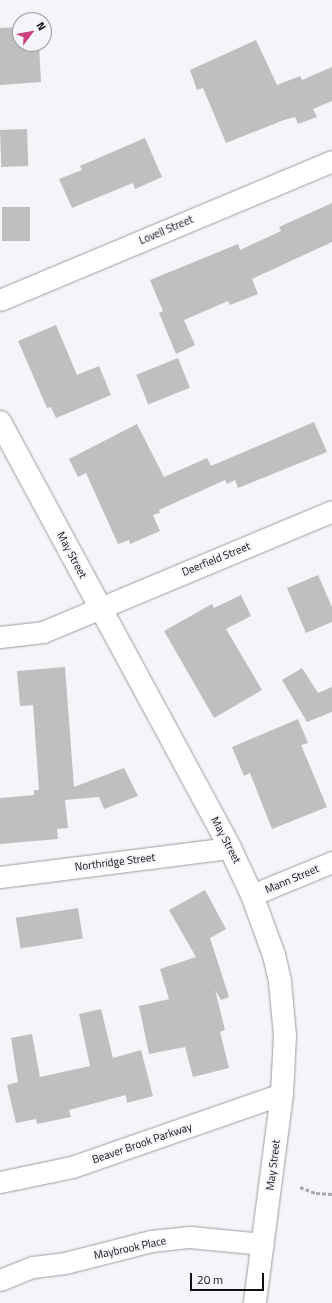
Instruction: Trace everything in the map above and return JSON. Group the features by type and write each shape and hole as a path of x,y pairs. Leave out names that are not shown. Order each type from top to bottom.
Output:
{"street":[{"name":"Lovell Street","path":"0,300 332,161"},
{"name":"May Street","path":"0,422 230,848 252,895 274,955 280,982 285,1036 282,1094 255,1303"},
{"name":"Deerfield Street","path":"0,638 43,632 332,511"},
{"name":"Northridge Street","path":"0,877 230,848"},
{"name":"Mann Street","path":"252,895 332,862"},
{"name":"Beaver Brook Parkway","path":"0,1182 72,1167 282,1094"},
{"name":"Maybrook Place","path":"0,1280 33,1267 65,1263 151,1241 190,1237 263,1244"}],"path":[{"path":"300,1187 316,1193 332,1194"}],"building":[{"path":"12,27 12,52 39,52 41,82 0,85 0,28"},
{"path":"256,40 277,85 300,76 302,80 332,67 332,101 313,109 317,117 298,124 295,117 284,120 226,143 203,88 197,90 190,70"},
{"path":"27,129 28,166 1,167 0,130"},
{"path":"145,138 162,177 135,189 133,183 72,208 59,179 82,170 80,166"},
{"path":"332,203 332,242 252,279 258,294 230,305 228,301 184,320 195,345 176,354 159,313 163,311 150,280 238,244 240,250 281,231 279,227"},
{"path":"2,207 30,207 30,241 2,241"},
{"path":"56,325 77,375 99,366 111,395 56,418 51,407 47,408 18,341"},
{"path":"178,358 190,388 148,405 136,375"},
{"path":"314,422 327,452 238,488 235,480 227,484 225,480 159,510 160,513 153,515 160,531 130,544 129,540 118,544 86,473 78,477 69,459 137,424 164,477 207,458 211,466"},
{"path":"318,575 332,607 332,622 306,633 287,588"},
{"path":"241,595 251,616 226,629 262,690 214,718 164,631 212,604 214,608"},
{"path":"65,667 74,787 124,768 138,796 104,809 99,797 65,800 68,828 57,829 58,839 0,844 0,798 34,795 34,790 39,790 33,705 20,706 17,671"},
{"path":"302,668 318,693 332,687 332,712 307,722 282,680"},
{"path":"298,719 308,743 301,745 327,807 272,829 250,773 244,776 232,747"},
{"path":"205,890 226,929 210,938 229,997 221,1000 215,990 225,1030 220,1032 229,1068 193,1077 185,1047 149,1054 139,1006 169,999 160,969 196,957 169,910"},
{"path":"78,908 83,939 21,948 16,918"},
{"path":"101,1009 113,1058 141,1050 153,1096 127,1103 126,1095 69,1110 71,1117 37,1124 36,1119 16,1123 7,1085 18,1082 11,1038 32,1034 40,1077 90,1066 79,1014"}]}
